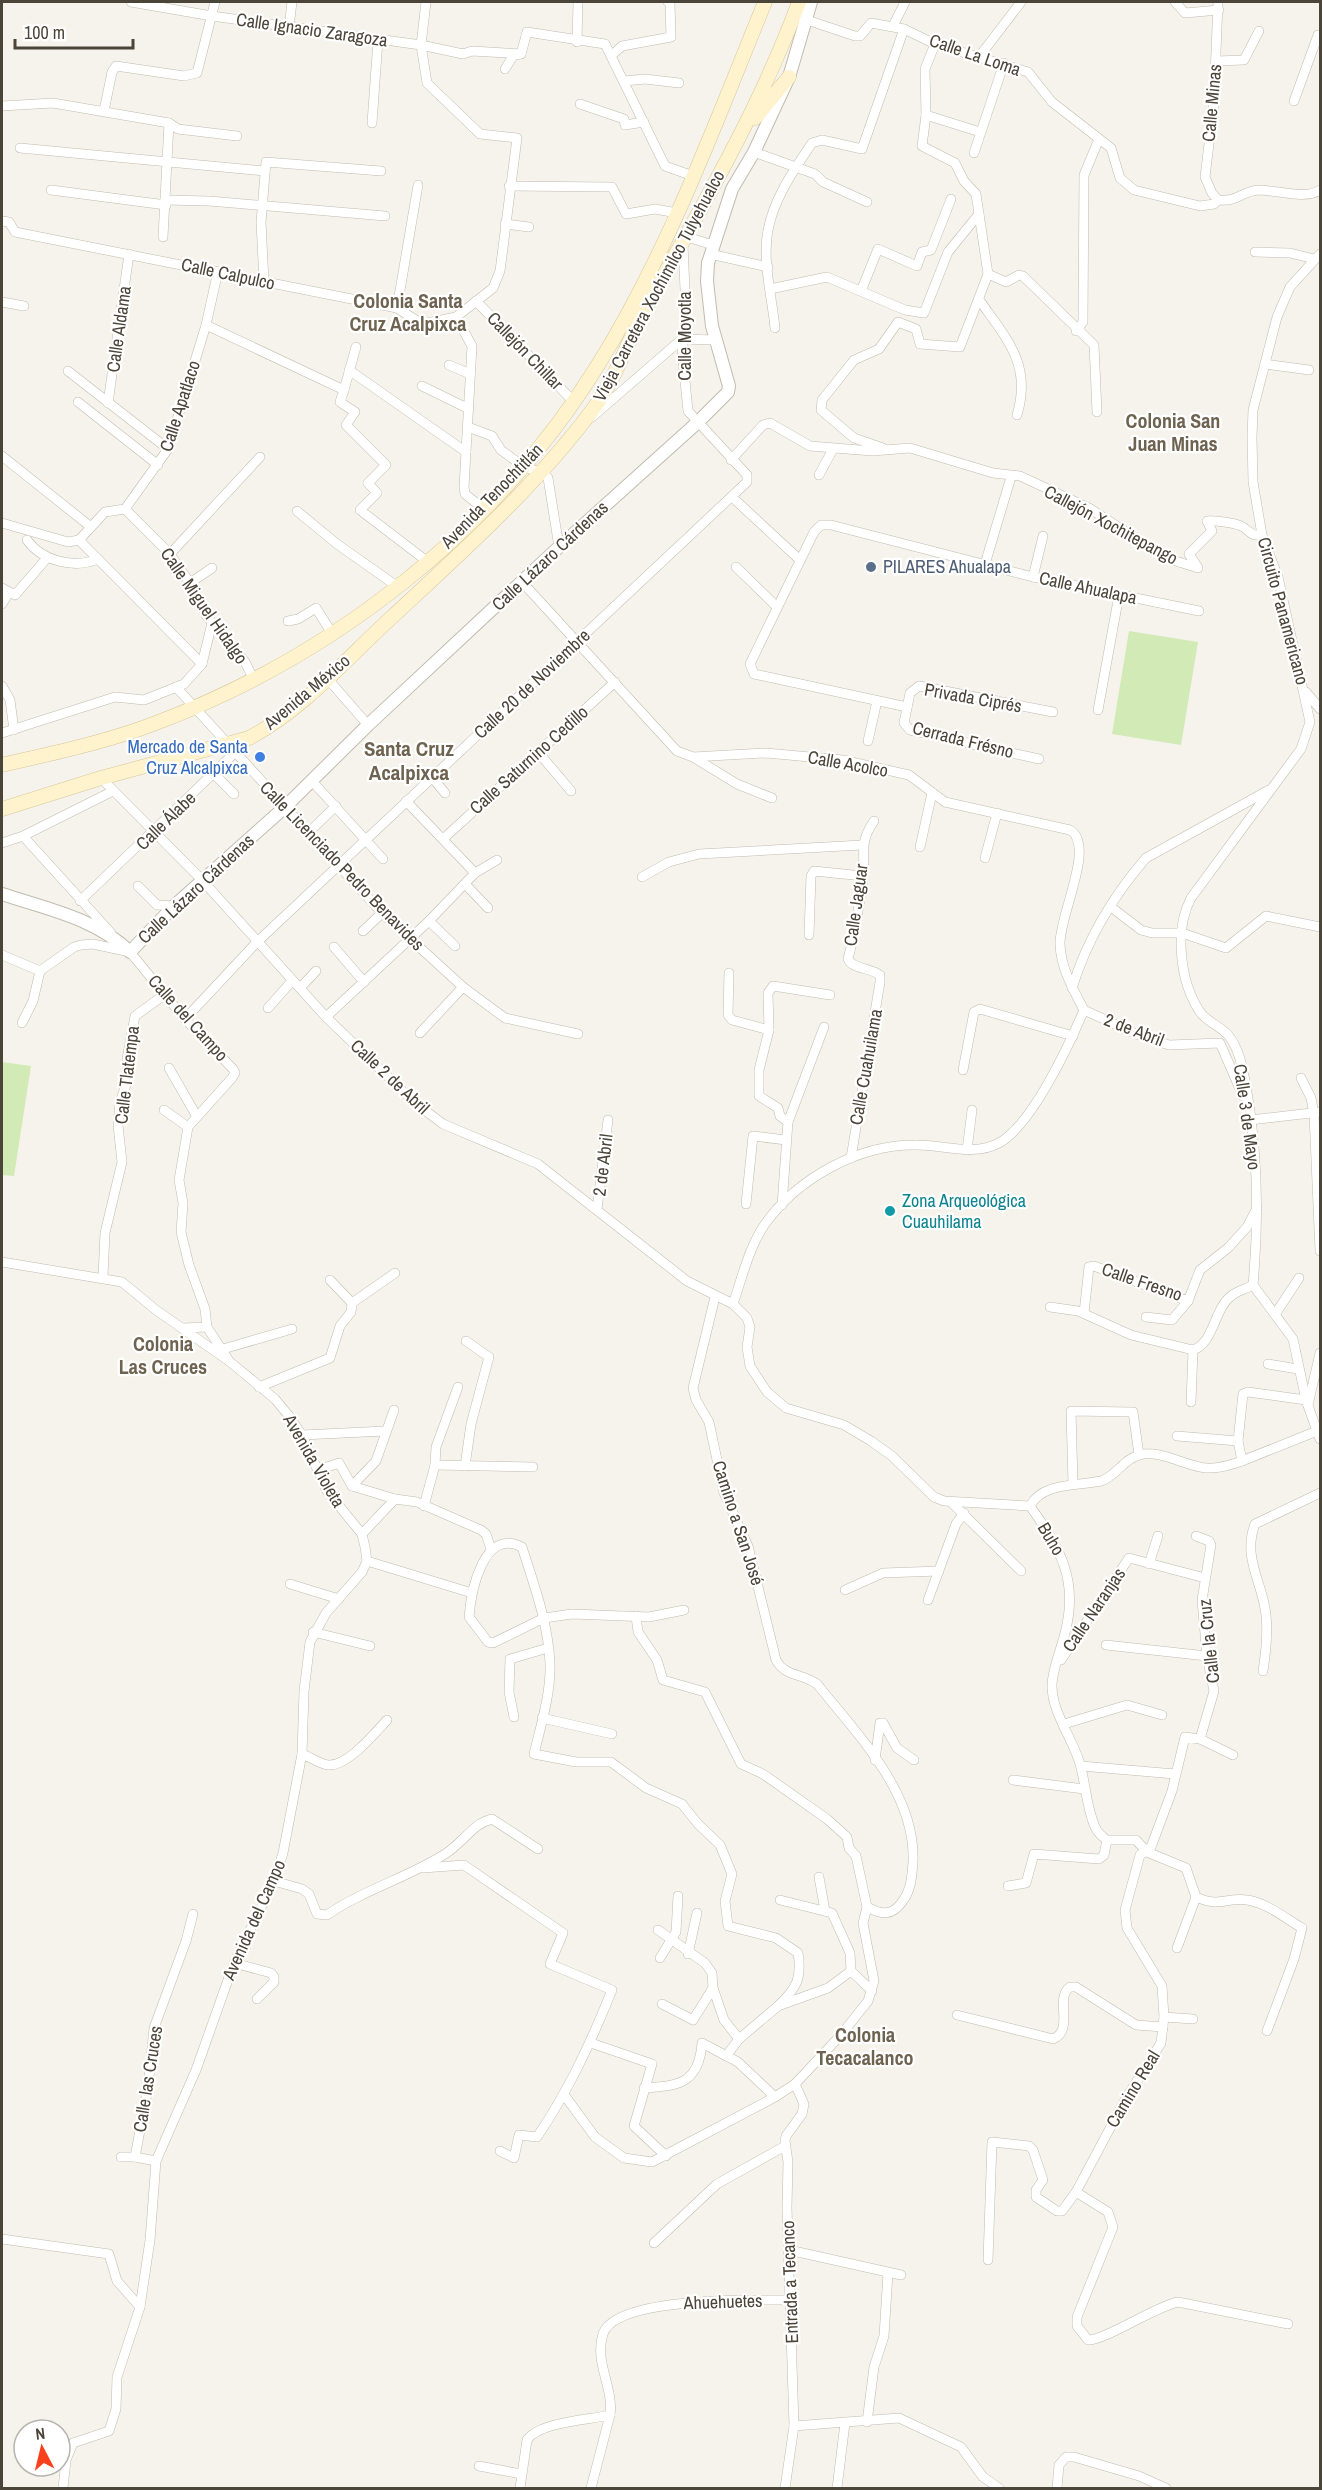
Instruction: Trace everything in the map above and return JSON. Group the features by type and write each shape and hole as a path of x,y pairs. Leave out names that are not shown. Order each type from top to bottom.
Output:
{"main road":[{"name":"Avenida Tenochtitlán","path":"2,765 92,744 155,724 194,708 253,678 333,635 380,603 484,509 524,467 556,427 605,352 677,213 765,2"},
{"name":"Vieja Carretera Xochimilco Tulyehualco","path":"421,591 541,472 596,406 648,304 685,241 778,60 799,2"},
{"path":"737,140 789,77"},
{"path":"556,427 572,434"},
{"name":"Avenida México","path":"2,809 101,778 231,749 269,728 421,591"},
{"path":"380,603 393,616"},
{"path":"357,619 372,636"}],"street":[{"name":"Calle Ignacio Zaragoza","path":"131,2 212,16 421,45 463,54 472,51 521,54"},
{"path":"104,111 112,72 116,66 184,76 197,73 215,2"},
{"path":"289,27 292,2"},
{"path":"426,2 421,45 427,84 480,134 517,138 509,186 500,271 492,288 456,317 472,346 465,494 484,509"},
{"path":"577,42 578,2"},
{"path":"612,55 622,46 671,37 670,3 668,2"},
{"name":"Calle Lázaro Cárdenas","path":"130,952 174,906 285,807 368,725 559,547 698,422 729,389 715,340 707,281 712,250 732,189 754,152 789,77 811,2"},
{"path":"893,26 905,2"},
{"path":"979,57 1021,2"},
{"path":"1175,2 1185,13 1218,6"},
{"name":"Calle Minas","path":"1218,6 1216,60 1205,177 1218,200"},
{"name":"Calle La Loma","path":"804,20 855,36 860,36 871,23 893,26 935,44 1028,72 1052,102 1111,148 1120,178 1126,186 1134,190 1200,206 1214,204 1218,200 1232,201 1249,191 1306,194 1320,190"},
{"path":"775,328 768,267 767,232 773,209 812,143 817,140 862,149 904,29"},
{"path":"1216,60 1244,60 1259,31"},
{"path":"505,69 513,56 521,54 527,32 605,45 612,55 665,166 693,176"},
{"path":"1294,101 1318,35 1320,35"},
{"path":"372,123 378,40"},
{"path":"898,322 916,329 920,344 960,347 980,301 988,273 976,194 964,181 955,163 922,146 926,114 925,69 935,44"},
{"path":"974,153 1004,63"},
{"path":"624,81 645,79 679,83"},
{"path":"2,106 53,103 169,123 178,129 237,136"},
{"path":"580,104 624,119 625,125 644,122"},
{"path":"926,114 980,132"},
{"path":"163,237 169,123"},
{"path":"1076,331 1083,322 1084,175 1099,139"},
{"path":"20,148 265,171"},
{"path":"754,152 796,167 867,202"},
{"path":"264,282 262,207 266,162 381,171"},
{"path":"397,308 418,185"},
{"path":"509,186 612,187 626,214 655,209 677,213"},
{"path":"51,190 165,203 190,200 385,216"},
{"path":"861,291 877,250 917,266 922,252 931,250 951,199"},
{"path":"771,289 827,277 905,310 924,313 948,252 979,214"},
{"name":"Calle Calpulco","path":"2,220 9,222 15,232 397,308 422,324 456,317"},
{"path":"505,224 530,227"},
{"path":"685,241 768,267"},
{"name":"Calle Moyotla","path":"685,241 686,312 682,339 688,411 698,422"},
{"path":"1255,252 1317,256"},
{"name":"Calle Aldama","path":"108,404 129,255"},
{"name":"Circuito Panamericano","path":"1072,988 1085,949 1111,906 1146,858 1271,789 1300,749 1310,722 1278,577 1262,535 1253,482 1252,437 1253,410 1273,328 1290,287 1317,256"},
{"name":"Calle Apatlaco","path":"125,509 168,449 206,325 218,271"},
{"path":"988,273 1006,282 1019,275 1023,276 1046,296 1096,350 1097,412"},
{"name":"Callejón Chillar","path":"476,301 574,402"},
{"path":"980,301 1015,349 1021,382 1021,400 1017,415"},
{"path":"2,302 24,306"},
{"path":"886,448 844,432 821,410 820,405 854,360 879,349 905,310"},
{"path":"206,325 344,390"},
{"path":"572,434 682,339 715,340"},
{"path":"356,347 340,402 355,412 346,425 386,465 368,483 377,494 360,510 428,562"},
{"path":"1265,364 1310,369"},
{"path":"448,365 470,374"},
{"path":"349,370 466,452"},
{"path":"68,371 168,449"},
{"path":"422,386 469,409"},
{"path":"78,402 158,465"},
{"name":"Calle 20 de Noviembre","path":"185,1019 257,942 732,497 748,478 698,422"},
{"path":"731,459 766,423 810,446 872,451 886,448 910,448 1011,477 985,564"},
{"path":"468,427 492,436 498,447 524,467 541,472 549,480 559,547"},
{"path":"819,476 833,449"},
{"path":"2,456 91,527"},
{"path":"170,554 260,457"},
{"name":"Callejón Xochitepango","path":"1011,477 1020,476 1089,508 1166,558 1198,568 1189,554 1212,531 1207,521 1215,519 1225,524 1241,526 1250,535 1262,535"},
{"path":"732,497 800,560"},
{"path":"2,523 68,542 79,540 105,512 125,509"},
{"name":"Calle Miguel Hidalgo","path":"125,509 170,554 190,583 212,623 245,662 253,678"},
{"path":"297,511 337,544 398,587"},
{"name":"Calle Ahualapa","path":"877,701 754,674 750,670 750,664 776,606 814,532 821,525 831,525 1033,577 1199,611"},
{"path":"1033,577 1043,536"},
{"path":"27,540 34,550 47,558 88,563 98,559"},
{"path":"79,540 202,664"},
{"path":"2,604 5,591 15,595 47,558"},
{"path":"736,567 776,606"},
{"path":"190,583 213,568"},
{"path":"522,582 677,752 693,757 737,784 772,798"},
{"path":"1098,710 1119,595"},
{"path":"288,621 298,619 316,608 333,635"},
{"path":"2,732 116,697 144,700 184,684 202,664 212,623"},
{"path":"327,678 368,725"},
{"name":"Calle Saturnino Cedillo","path":"443,838 615,682"},
{"path":"2,686 10,700 14,730"},
{"name":"Privada Ciprés","path":"907,707 910,693 919,686 1053,712"},
{"name":"Calle Licenciado Pedro Benavides","path":"176,687 382,913 463,987 505,1018 578,1034"},
{"path":"1304,690 1320,710"},
{"path":"868,741 877,701 907,707"},
{"name":"Cerrada Frésno","path":"907,707 904,723 909,730 1039,759"},
{"name":"Calle Álabe","path":"80,902 214,774 231,749"},
{"path":"538,752 571,791"},
{"name":"Calle Acolco","path":"693,757 766,753 843,760 909,776 945,802 1070,830 1077,834 1080,842 1080,856 1060,936 1063,961 1072,988"},
{"path":"214,774 234,794"},
{"path":"431,777 445,793"},
{"name":"Calle 2 de Abril","path":"101,778 202,880 326,1017 429,1114 466,1134 528,1157 687,1281 733,1305"},
{"path":"311,780 384,859"},
{"name":"Calle 3 de Mayo","path":"1253,1285 1258,1206 1250,1116 1238,1055 1229,1036 1201,1013 1189,989 1183,968 1182,921 1191,898 1271,789"},
{"path":"2,843 23,836 113,791"},
{"path":"920,847 932,793"},
{"path":"406,801 475,873"},
{"path":"308,833 336,806"},
{"path":"986,858 997,813"},
{"path":"642,877 669,862 699,854 862,845 874,821"},
{"name":"Calle del Campo","path":"23,836 80,902 130,952 164,995 235,1073 196,1115 188,1127 179,1180 183,1203 181,1232 189,1265 205,1309 207,1327 229,1361"},
{"name":"Calle Jaguar","path":"862,845 863,876 849,964 873,969 880,975"},
{"path":"326,1017 429,921 466,885 475,873 497,860"},
{"path":"809,935 811,876 814,871 863,876"},
{"path":"466,885 488,908"},
{"path":"138,886 157,904 174,906"},
{"path":"2,894 67,914 113,935"},
{"path":"1111,906 1141,930 1152,933 1182,933 1226,948 1266,916 1320,927"},
{"path":"363,931 382,913"},
{"path":"429,921 455,946"},
{"path":"22,1023 33,1001 40,971 74,947 93,944 130,952"},
{"path":"334,947 364,982"},
{"path":"2,955 40,971"},
{"path":"268,1008 316,971"},
{"path":"729,973 728,1015 732,1020 769,1030"},
{"name":"Calle Cuahuilama","path":"850,1158 880,975"},
{"path":"788,1122 780,1116 778,1108 762,1100 759,1095 759,1070 769,1030 768,993 773,986 830,995"},
{"path":"420,1033 463,987"},
{"path":"733,1305 749,1257 765,1225 799,1188 850,1158 875,1149 916,1144 967,1150 989,1148 1018,1129 1073,1036 1084,1010 1072,988"},
{"name":"Calle Tlatempa","path":"103,1277 105,1233 122,1162 118,1125 120,1102 128,1082 127,1059 131,1032 135,1016 164,995"},
{"path":"963,1070 974,1012 980,1009 1073,1036"},
{"name":"2 de Abril","path":"1084,1010 1136,1034 1169,1045 1220,1043 1250,1116"},
{"path":"782,1205 788,1122 824,1027"},
{"path":"169,1068 196,1115"},
{"path":"1301,1078 1317,1113 1320,1251"},
{"path":"164,1110 188,1127"},
{"path":"967,1150 972,1110"},
{"path":"1250,1116 1317,1113"},
{"name":"2 de Abril","path":"597,1209 608,1120"},
{"path":"746,1204 753,1136 786,1140"},
{"name":"Calle Fresno","path":"1083,1314 1087,1274 1089,1268 1094,1266 1188,1301 1200,1270 1228,1248 1247,1227 1258,1206"},
{"name":"Avenida Violeta","path":"2,1262 103,1277 122,1282 229,1361 275,1399 302,1435 333,1501 362,1534"},
{"path":"259,1388 330,1358 340,1326 351,1312 352,1303 395,1273"},
{"path":"1276,1313 1299,1278"},
{"path":"330,1280 352,1303"},
{"path":"1030,1506 1033,1500 1048,1490 1108,1478 1119,1467 1139,1455 1155,1455 1210,1468 1242,1461 1318,1431 1307,1404 1293,1339 1276,1313 1253,1285 1230,1296 1214,1321 1204,1344 1193,1350 1131,1335 1083,1314 1050,1307"},
{"name":"Camino a San José","path":"715,1297 693,1388 709,1422 724,1493 748,1546 776,1660 787,1673 808,1678 817,1684 875,1760 902,1806 912,1837 912,1878 905,1898 895,1911 885,1914 867,1907"},
{"path":"1146,1317 1172,1320 1188,1301"},
{"name":"Buho","path":"733,1305 747,1318 750,1327 747,1347 750,1366 768,1392 786,1408 805,1416 844,1425 892,1456 934,1497 952,1503 1030,1506 1047,1530 1065,1563 1069,1580 1070,1612 1052,1680 1053,1696 1081,1766 1084,1789 1095,1828 1107,1840"},
{"path":"183,1328 207,1327"},
{"path":"223,1349 292,1329"},
{"path":"465,1466 471,1424 489,1357 466,1341"},
{"path":"1191,1402 1193,1350"},
{"path":"1307,1404 1320,1353"},
{"path":"1269,1364 1298,1369"},
{"path":"424,1506 435,1465 436,1447 458,1387"},
{"path":"1242,1461 1238,1441 1243,1394 1248,1392 1307,1404"},
{"path":"352,1486 376,1461 394,1410"},
{"path":"1073,1484 1071,1411 1132,1412 1139,1455"},
{"path":"302,1435 385,1431"},
{"path":"1177,1436 1238,1441"},
{"path":"318,1470 339,1463 352,1486 395,1499 406,1498 486,1534 491,1550"},
{"path":"435,1465 533,1467"},
{"path":"1263,1671 1266,1653 1266,1614 1252,1569 1252,1532 1256,1524 1320,1492"},
{"path":"370,1646 314,1632 362,1572 367,1561 362,1534 395,1499"},
{"path":"952,1503 1021,1571"},
{"path":"928,1600 956,1524 964,1513"},
{"path":"1149,1564 1158,1536"},
{"name":"Calle la Cruz","path":"1196,1536 1209,1541 1210,1545 1202,1600 1207,1656 1214,1691 1200,1739"},
{"path":"684,1610 649,1617 572,1614 544,1618 493,1643 488,1642 470,1617 472,1593 485,1557 491,1550 507,1544 522,1547 544,1618 550,1665 534,1754 576,1762 599,1760 611,1762 646,1788 682,1804 698,1824 720,1845 732,1874 725,1901 728,1926 776,1938 798,1953 801,1972 792,1993 739,2039 726,2056"},
{"name":"Calle Naranjas","path":"1056,1667 1129,1558 1205,1578"},
{"path":"367,1561 472,1593"},
{"path":"845,1590 883,1573 939,1571"},
{"path":"290,1584 339,1599"},
{"path":"565,2096 595,2137 624,2158 652,2162 775,2097 795,2084 840,2036 872,1991 874,1982 863,1923 867,1907 856,1856 849,1848 847,1837 827,1819 763,1774 741,1764 705,1692 663,1680 657,1660 638,1632 636,1616"},
{"name":"Avenida del Campo","path":"63,2488 66,2460 73,2443 109,2431 116,2409 117,2377 140,2307 150,2240 156,2161 196,2070 234,1963 274,1881 283,1853 302,1754 304,1691 314,1632"},
{"path":"1106,1645 1207,1656"},
{"path":"514,1717 509,1692 510,1659 548,1648"},
{"path":"1064,1724 1127,1705 1162,1715"},
{"path":"542,1718 612,1734"},
{"path":"302,1754 328,1765 341,1763 367,1742 387,1720"},
{"path":"875,1760 880,1723 883,1723 897,1748 914,1760"},
{"path":"1147,1852 1151,1847 1172,1791 1185,1737 1200,1739 1233,1755"},
{"path":"1081,1766 1175,1774"},
{"path":"1012,1780 1084,1789"},
{"path":"274,1881 302,1889 309,1894 317,1914 327,1915 346,1902 423,1868 454,1849 480,1821 492,1819 538,1849"},
{"path":"1008,1886 1026,1883 1034,1854 1099,1859 1104,1855 1107,1840 1136,1840 1147,1852 1186,1868 1196,1897 1177,1948"},
{"name":"Camino Real","path":"1076,2193 1125,2100 1161,2043 1164,2017 1162,1986 1127,1928 1125,1910 1140,1855 1147,1852"},
{"path":"423,1868 464,1865 563,1933 550,1964 612,1989 591,2043 565,2096 537,2137 519,2135 514,2158 500,2151"},
{"path":"819,1877 825,1911"},
{"path":"660,1958 672,1941 677,1925 678,1896"},
{"path":"1196,1897 1210,1903 1245,1899 1261,1904 1302,1928 1294,1959 1267,2031"},
{"path":"780,1900 832,1913 850,1953 851,1971 872,1991"},
{"path":"688,1954 697,1913"},
{"name":"Calle las Cruces","path":"156,2161 135,2157 148,2088 154,2028 186,1941 193,1914"},
{"path":"658,1930 688,1954 705,1964 712,1973 713,1988 724,2020 739,2039"},
{"path":"234,1963 271,1973 274,1977 274,1982 257,1999"},
{"path":"778,2006 828,1988 851,1971"},
{"path":"957,2014 1053,2039 1057,2038 1064,2026 1065,1993 1070,1987 1076,1987 1136,2025 1163,2028"},
{"path":"662,2004 693,2020 713,1988"},
{"path":"1164,2017 1193,2019"},
{"path":"591,2043 652,2064 634,2126 666,2156"},
{"path":"644,2088 676,2086 692,2074 702,2043 758,2078 775,2097"},
{"path":"654,2243 717,2184 785,2146 786,2136 802,2114 804,2104 795,2084"},
{"path":"988,2260 992,2142 1024,2143 1034,2150 1044,2180 1036,2190 1036,2197 1057,2211 1066,2209 1076,2193 1108,2212 1113,2227 1077,2317 1077,2326 1088,2340 1094,2340 1160,2306 1178,2302 1288,2324"},
{"name":"Entrada a Tecanco","path":"785,2146 788,2162 794,2426 785,2488"},
{"path":"120,2157 135,2157"},
{"path":"2,2239 109,2254 117,2282 140,2307"},
{"path":"789,2250 901,2275"},
{"path":"867,2422 874,2367 884,2336 888,2272"},
{"name":"Ahuehuetes","path":"591,2488 610,2415 610,2394 601,2362 604,2332 617,2319 685,2302 792,2300"},
{"path":"519,2488 527,2440 536,2431 610,2415"},
{"path":"794,2426 845,2424 899,2418 940,2435 961,2447 983,2477 999,2488"},
{"path":"837,2488 845,2424"},
{"path":"1057,2488 1059,2464 1066,2457 1074,2457 1139,2476 1166,2488"},
{"path":"479,2466 521,2474"}],"green space":[{"path":"1129,631 1198,642 1181,745 1112,734"},
{"path":"2,1062 31,1066 14,1176 2,1175"}],"place":[{"name":"PILARES Ahualapa","path":"871,567"},
{"name":"Mercado de Santa Cruz Alcalpixca","path":"260,757"},
{"name":"Zona Arqueológica Cuauhilama","path":"890,1211"}],"district":[{"name":"Colonia Santa Cruz Acalpixca","path":"408,312"},
{"name":"Colonia San Juan Minas","path":"1173,432"},
{"name":"Santa Cruz Acalpixca","path":"409,761"},
{"name":"Colonia Las Cruces","path":"163,1356"},
{"name":"Colonia Tecacalanco","path":"865,2046"}]}
